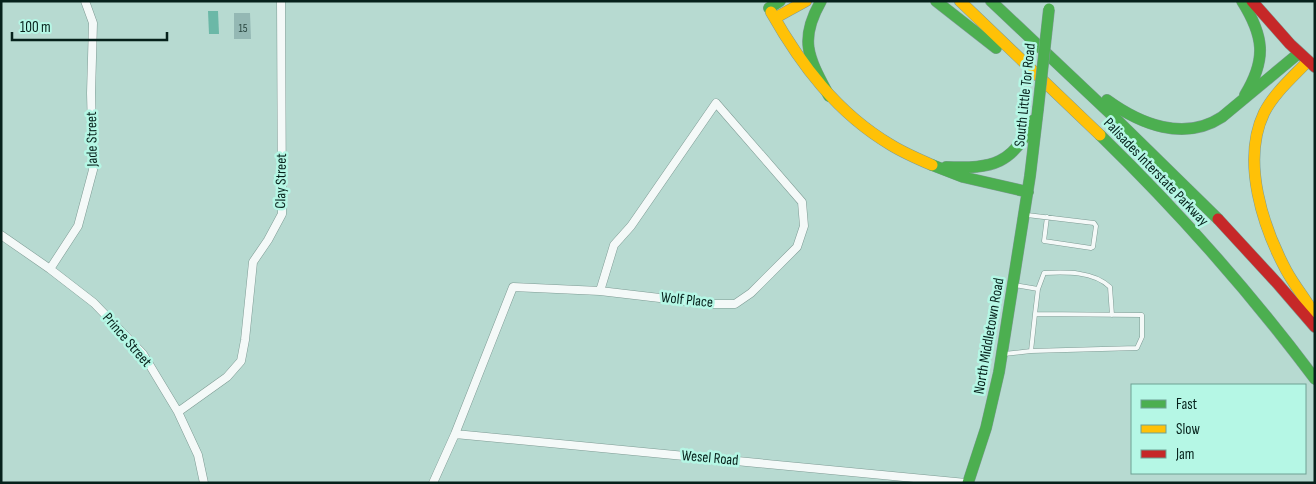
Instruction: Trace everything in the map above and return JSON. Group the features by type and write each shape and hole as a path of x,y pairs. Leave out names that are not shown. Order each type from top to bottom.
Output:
{"main road":[{"path":"770,9 780,1"},
{"path":"770,9 806,1"},
{"path":"821,1 809,26 807,42 813,64 829,96"},
{"path":"936,1 1086,121"},
{"name":"Palisades Interstate Parkway","path":"960,1 1146,180 1217,256 1315,379"},
{"name":"Palisades Interstate Parkway","path":"991,1 1199,200 1258,261 1315,327"},
{"path":"1240,102 1251,87 1258,65 1260,50 1256,28 1242,1"},
{"path":"1252,1 1311,64 1283,86 1270,103 1258,127 1255,138 1254,160 1260,201 1274,246 1290,277 1315,316"},
{"name":"South Little Tor Road","path":"1028,192 1050,4"},
{"path":"770,9 801,61 829,96 866,130 900,150 952,173 1028,192"},
{"path":"1022,31 1110,103 1147,124 1170,129 1184,130 1200,127 1223,117 1299,53"},
{"path":"935,166 974,167 999,162 1023,142 1038,110"},
{"name":"North Middletown Road","path":"967,483 986,428 995,390 1028,192"}],"street":[{"name":"Jade Street","path":"50,269 78,226 93,170 91,93 93,23 85,1"},
{"name":"Clay Street","path":"178,412 227,377 240,361 245,340 253,262 282,214 281,1"},
{"name":"Wolf Place","path":"716,103 802,202 804,226 797,247 751,293 735,304 711,304 600,291 614,245 631,226 716,103"},
{"name":"Prince Street","path":"1,235 94,303 143,354 178,412 198,455 204,483"},
{"path":"433,483 455,434 513,287 600,291"},
{"name":"Wesel Road","path":"455,434 967,483"}],"lane":[{"path":"1024,214 1047,217 1094,224 1096,226 1093,247 1044,241 1047,217"},
{"path":"1031,351 1038,289 1044,273 1057,272 1092,276 1103,281 1110,287 1112,315"},
{"path":"1013,285 1038,289"},
{"path":"1002,354 1031,351 1137,348 1142,337 1142,315 1035,314"}],"shaded area":[{"path":"208,11 218,11 219,34 209,34"}],"building":[{"path":"234,13 250,13 251,39 234,39"}],"traffic: fast":[{"path":"769,8 780,1"},
{"path":"821,1 814,15 808,39 816,71 829,96"},
{"path":"936,1 996,48"},
{"path":"991,1 1218,219"},
{"path":"1242,1 1255,25 1260,48 1257,70 1245,95"},
{"path":"1038,109 1049,9"},
{"path":"1107,100 1148,123 1178,129 1193,128 1208,124 1222,117 1299,53"},
{"path":"968,483 986,428 999,372 1030,176 1038,109"},
{"path":"946,167 977,167 1000,161 1018,146 1034,120"},
{"path":"1100,135 1212,253 1265,315 1315,379"},
{"path":"932,165 963,177 1028,192"}],"traffic: slow":[{"path":"775,18 806,1"},
{"path":"960,1 1100,135"},
{"path":"771,12 808,69 837,103 891,145 932,165"},
{"path":"1308,61 1278,92 1268,106 1257,132 1254,152 1258,193 1270,234 1292,281 1313,312"}],"traffic: jam":[{"path":"1252,1 1290,44 1315,67"},
{"path":"1218,219 1315,327"}]}
